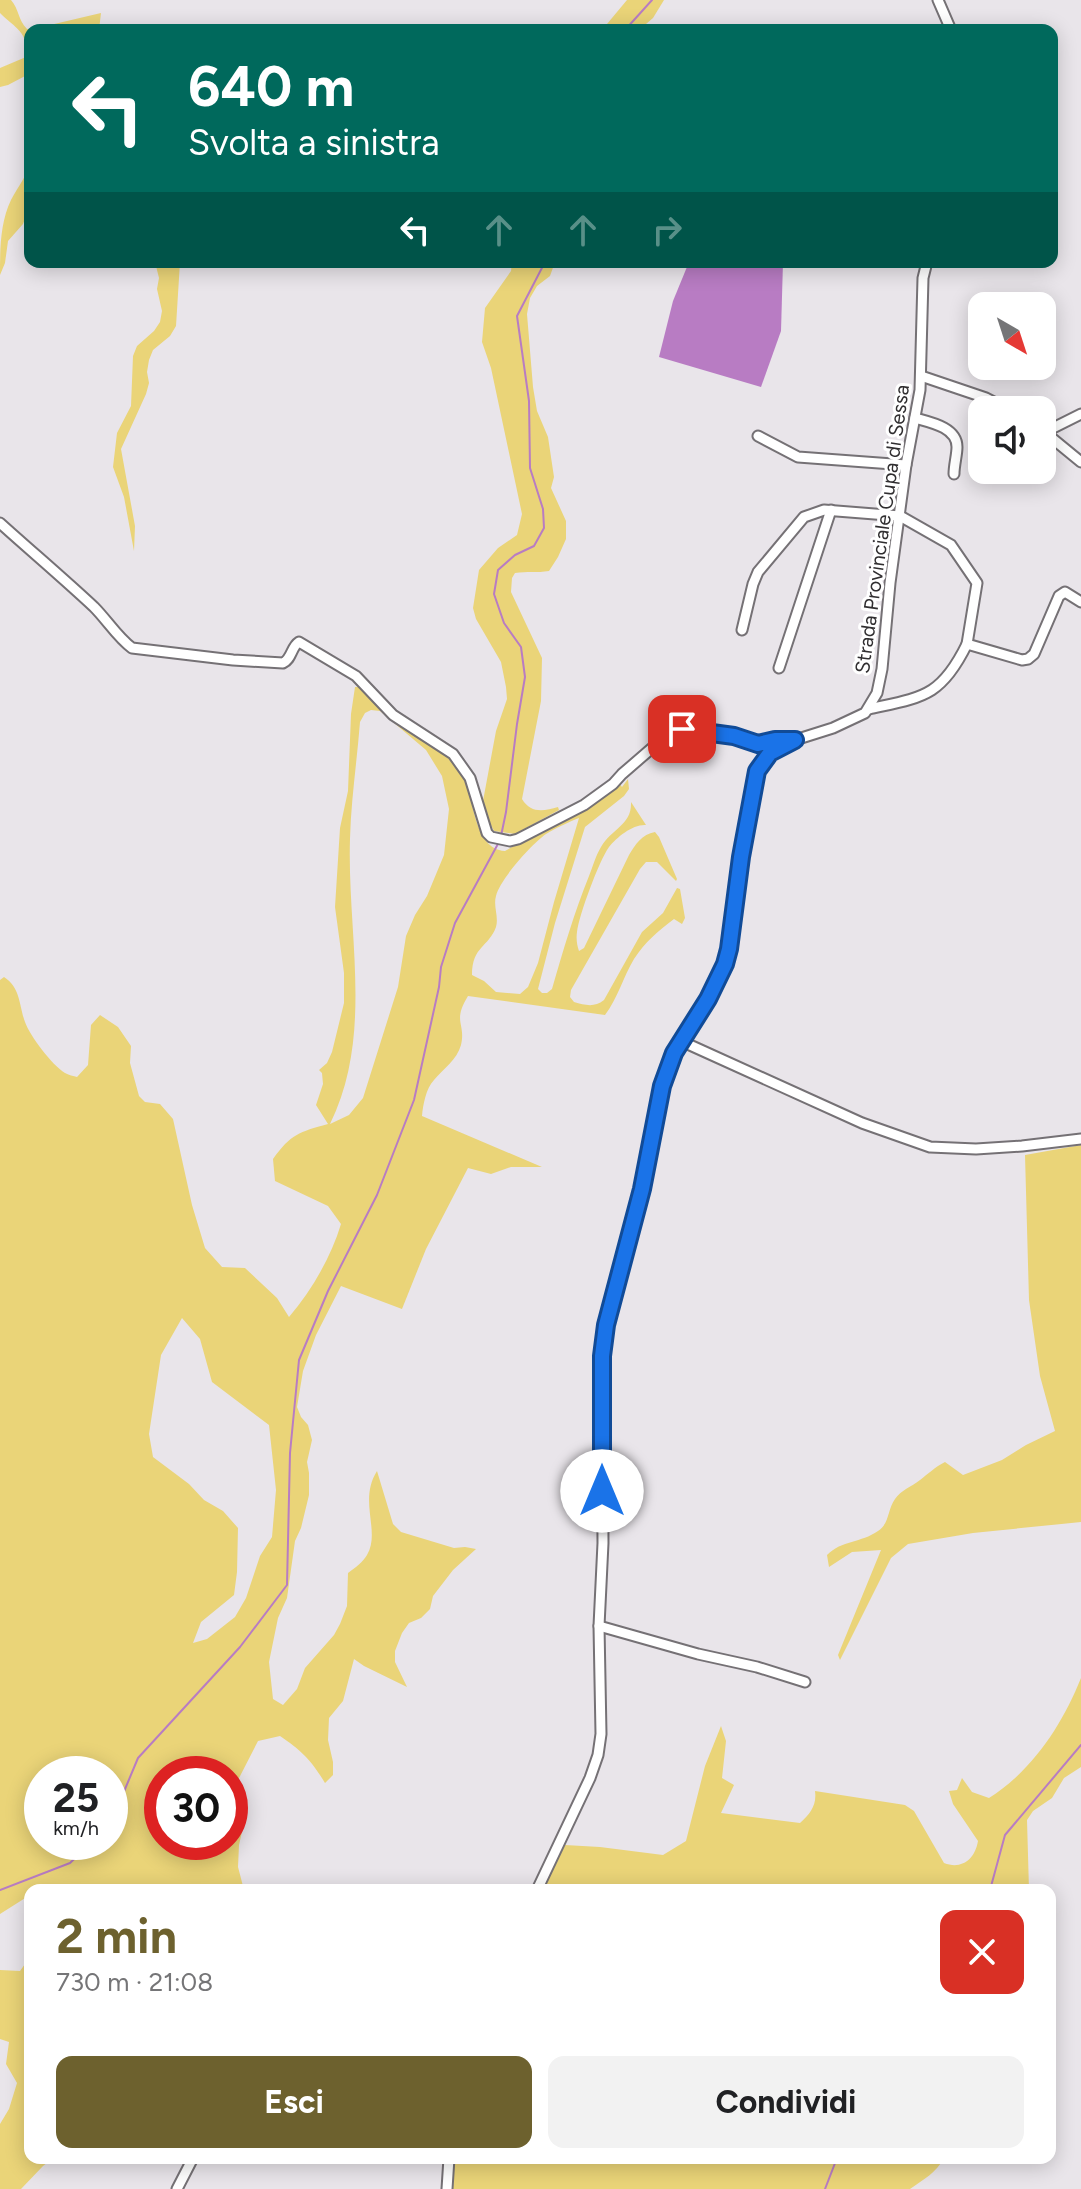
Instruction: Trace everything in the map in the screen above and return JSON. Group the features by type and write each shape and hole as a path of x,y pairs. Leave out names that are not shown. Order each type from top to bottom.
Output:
{"street":[{"path":"938,0 948,24"},
{"name":"Strada Provinciale Cupa di Sessa","path":"869,709 877,693 882,669 890,583 921,376 926,268"},
{"path":"921,376 980,396"},
{"path":"1056,425 1081,414"},
{"path":"915,418 953,434 957,446 954,474"},
{"path":"758,436 798,457 906,465"},
{"path":"1056,441 1081,462"},
{"path":"540,1884 590,1778 601,1734 602,1356 606,1325 642,1189 662,1086 674,1053 708,999 725,964 757,771 770,753 795,740 833,728 859,717 869,709 922,696 936,689 959,660 967,644 977,583 951,545 900,516 824,510 804,517 758,572 742,630"},
{"path":"779,668 831,510"},
{"path":"0,523 92,605 132,648 283,663 299,642 350,672 393,715 457,758 470,778 484,828 491,837 510,841 584,805 613,784 666,736 682,729 734,736 758,744 795,740"},
{"path":"967,644 1022,660 1028,659 1034,654 1059,596 1065,592 1081,602"},
{"path":"681,1041 862,1123 930,1147 976,1149 1081,1139"},
{"path":"599,1626 805,1682"},
{"path":"177,2189 190,2164"},
{"path":"447,2189 449,2164"}],"shaded area":[{"path":"0,0 11,0 24,25 24,39 20,31 0,13"},
{"path":"627,0 664,0 646,24 607,24"},
{"path":"101,13 100,24 54,24"},
{"path":"24,58 24,77 0,87 0,68"},
{"path":"24,179 24,221 8,241 0,275 3,227 11,200"},
{"path":"156,268 180,268 176,326 170,336 153,350 147,372 149,383 146,394 121,449 135,526 134,551 124,497 113,467 117,433 131,406 133,356 137,346 160,322"},
{"path":"511,268 553,268 550,276 537,286 530,298 527,314 533,387 537,411 548,437 554,477 551,488 566,521 566,539 549,571 515,573 512,578 511,592 542,658 541,701 522,799 534,809 558,807 559,810 515,834 494,831 483,801 496,731 507,699 501,662 476,619 473,608 479,570 498,548 517,535 522,514 491,368 482,342 485,308"},
{"path":"687,268 783,268 781,331 761,387 659,357 673,301"},
{"path":"355,687 360,687 401,726 442,752 459,767 481,832 494,848 505,851 619,783 622,787 628,779 629,789 624,796 585,827 555,923 538,989 542,993 552,989 598,854 605,841 625,821 631,802 646,825 626,832 612,843 605,854 579,924 579,951 584,948 629,855 636,844 650,833 655,832 659,837 677,879 657,862 646,862 571,990 570,997 574,1002 589,1005 604,1000 642,932 663,913 677,888 680,889 685,918 682,924 674,919 643,947 605,1015 468,996 460,1017 461,1045 453,1060 429,1087 422,1116 542,1167 511,1167 491,1174 468,1168 426,1249 402,1309 341,1286 316,1335 303,1371 297,1407 308,1425 312,1440 307,1462 309,1495 295,1541 287,1598 278,1618 269,1662 273,1699 283,1705 297,1689 305,1668 340,1624 347,1606 348,1573 363,1560 371,1546 369,1493 377,1471 393,1524 401,1532 454,1548 476,1549 453,1570 433,1596 430,1609 421,1618 409,1623 402,1633 395,1651 395,1662 407,1687 354,1659 343,1701 329,1718 328,1740 333,1775 325,1783 306,1756 280,1736 258,1741 248,1760 248,1756 144,1756 144,1860 238,1860 242,1884 24,1884 24,1899 0,1914 0,980 4,977 14,986 32,1035 54,1064 68,1074 77,1077 88,1065 91,1025 100,1015 118,1027 131,1046 130,1063 139,1096 145,1102 160,1104 173,1119 205,1248 222,1267 245,1268 277,1298 289,1317 320,1273 341,1224 328,1206 275,1181 273,1159 296,1135 328,1124 316,1105 323,1084 319,1070 332,1052 344,1003 344,973 335,907 340,828 348,791 351,714","holes":["380,711 426,750 442,776 449,809 444,855 406,936 398,987 363,1098 349,1115 330,1124 343,1090 355,1020 350,839 360,722 365,713","579,818 538,963 528,987 520,994 496,992 472,975 475,958 496,927 495,900 504,881 517,862 540,839","182,1318 200,1339 212,1382 269,1425 276,1490 272,1537 260,1556 246,1598 235,1617 207,1639 193,1643 201,1622 234,1595 238,1528 223,1511 204,1500 189,1484 153,1457 149,1434 161,1355"]},
{"path":"1081,1145 1081,1522 973,1533 908,1544 891,1558 840,1660 838,1655 881,1550 852,1552 829,1567 827,1555 878,1531 885,1524 897,1496 941,1464 945,1462 963,1475 1002,1460 1055,1431 1040,1376 1029,1300 1025,1155"},
{"path":"1081,1678 1081,1767 1064,1778 1052,1798 1033,1811 1027,1820 1029,1884 546,1884 565,1845 663,1855 686,1841 705,1766 721,1726 726,1741 722,1778 734,1785 721,1813 800,1823 812,1809 815,1791 905,1805 914,1811 944,1863 962,1864 971,1858 978,1841 953,1804 949,1791 957,1790 962,1778 972,1792 989,1798 1032,1760 1065,1713"},
{"path":"24,1965 24,2164 46,2164 21,2189 0,2189 0,2124 9,2109 17,2083 6,2064 9,2042 0,2039 0,1970 20,1971"},
{"path":"454,2164 940,2164 910,2189 453,2189"}],"waterway":[{"path":"630,24 652,0"},
{"path":"501,836 525,677 521,647 504,623 494,594 498,570 515,555 534,546 544,528 543,509 530,468 529,401 517,316 542,268"},
{"path":"128,1782 138,1758 240,1647 287,1585 290,1453 299,1360 328,1291 377,1195 414,1100 441,967 455,923 499,842"},
{"path":"992,1884 1005,1835 1081,1745"},
{"path":"0,1890 73,1860"},
{"path":"825,2189 835,2164"}],"route":[{"path":"602,1491 602,1356 606,1325 642,1189 662,1086 674,1053 708,999 725,964 757,771 765,757 795,740 758,744 734,736 682,729"}]}
